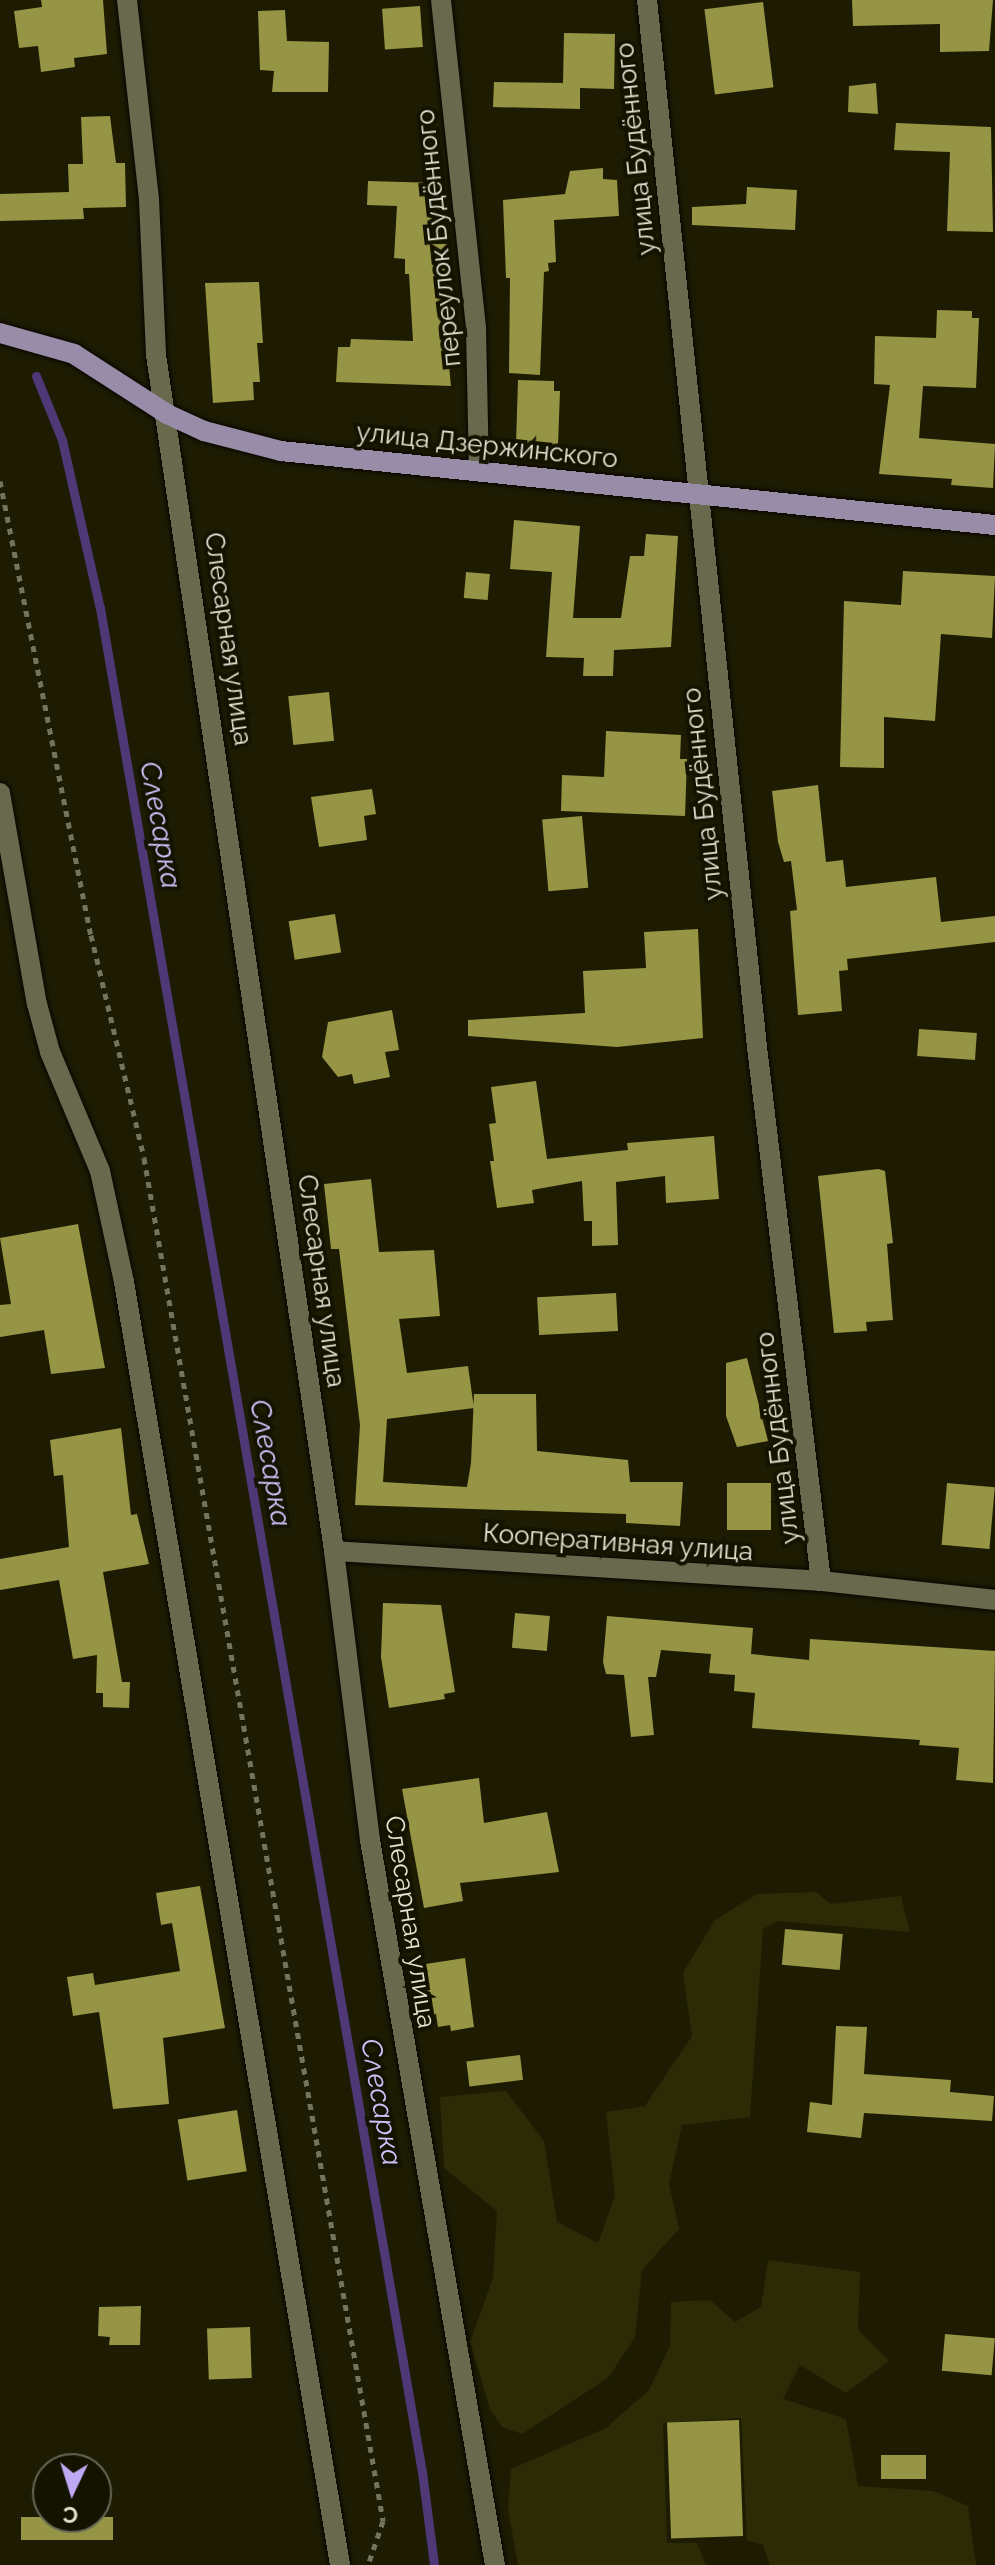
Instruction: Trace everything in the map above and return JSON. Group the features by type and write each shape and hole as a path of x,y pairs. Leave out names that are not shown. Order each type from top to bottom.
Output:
{"main road":[{"name":"улица Дзержинского","path":"0,333 74,354 167,414 238,443 281,451 995,525"}],"street":[{"name":"Слесарная улица","path":"127,0 149,200 155,344 334,1551 370,1840 495,2565"},
{"name":"переулок Будённого","path":"441,0 476,329 479,471"},
{"name":"улица Будённого","path":"647,0 697,493 821,1581"},
{"path":"0,793 37,1004 50,1052 100,1171 124,1282 340,2565"},
{"name":"Кооперативная улица","path":"334,1551 821,1581 995,1600"}],"path":[{"path":"0,481 91,935 147,1174 383,2521 368,2565"}],"shaded area":[{"path":"816,1892 831,1904 901,1896 910,1932 778,1921 763,1929 750,2117 682,2125 669,2184 679,2229 642,2270 635,2337 608,2378 522,2434 502,2427 490,2409 470,2342 493,2278 497,2211 444,2168 440,2097 506,2091 544,2141 557,2222 598,2243 615,2196 606,2112 645,2106 692,2036 683,1973 715,1920 757,1894"},
{"path":"768,2260 860,2272 858,2330 889,2361 846,2393 800,2365 783,2399 846,2419 858,2486 933,2491 968,2506 976,2565 770,2565 763,2545 747,2540 741,2418 663,2423 667,2543 697,2543 706,2565 518,2565 508,2509 511,2469 606,2428 649,2390 670,2346 671,2302 710,2300 735,2322 761,2307"}],"building":[{"path":"41,0 103,0 107,54 74,58 75,67 41,72 38,46 19,48 14,11 42,7"},
{"path":"852,0 993,0 989,51 940,52 940,24 853,26"},
{"path":"763,2 773,87 715,95 704,9"},
{"path":"420,6 423,47 385,50 382,9"},
{"path":"285,10 287,41 329,42 328,92 272,92 274,71 260,70 258,11"},
{"path":"564,33 615,34 614,89 580,88 580,109 493,107 494,82 563,83"},
{"path":"876,83 878,114 848,112 849,86"},
{"path":"110,116 116,163 125,163 126,207 83,208 84,219 0,221 0,194 69,192 68,164 83,164 81,117"},
{"path":"896,123 991,127 993,232 947,231 950,152 894,150"},
{"path":"603,168 603,179 617,180 619,216 554,220 556,262 548,263 549,271 544,272 540,375 509,373 510,278 506,278 503,200 565,194 570,171"},
{"path":"368,181 437,183 436,244 448,244 444,315 451,386 336,382 338,347 350,347 351,339 413,341 409,274 405,274 405,259 394,258 397,206 367,205"},
{"path":"747,187 797,190 795,230 692,225 692,207 746,204"},
{"path":"259,282 263,343 257,343 260,382 253,382 254,400 213,403 205,283"},
{"path":"937,310 972,311 972,318 979,318 976,388 923,386 919,438 995,444 993,488 951,485 952,479 879,474 890,385 874,384 875,336 936,338"},
{"path":"518,380 554,381 554,391 560,391 558,445 516,444"},
{"path":"514,520 580,526 573,618 621,618 630,556 644,556 646,534 678,536 671,647 614,650 613,676 583,676 584,658 546,657 552,572 510,569"},
{"path":"903,571 995,576 992,638 941,634 935,721 884,717 884,768 840,767 844,601 901,605"},
{"path":"466,572 490,574 488,600 464,598"},
{"path":"329,692 334,741 293,745 288,696"},
{"path":"606,731 681,735 680,759 687,759 685,816 561,811 562,775 604,777"},
{"path":"818,785 826,862 843,860 846,887 936,877 941,922 995,916 995,942 847,959 848,970 839,971 842,1011 798,1015 790,911 797,910 791,861 784,862 778,842 772,791"},
{"path":"372,789 376,814 364,816 367,840 319,847 311,797"},
{"path":"582,816 588,888 548,891 542,819"},
{"path":"335,914 341,953 295,960 289,921"},
{"path":"698,929 703,1038 617,1047 468,1036 468,1020 585,1013 583,971 646,968 644,932"},
{"path":"392,1010 399,1050 385,1052 390,1077 354,1084 352,1074 338,1077 322,1057 328,1022"},
{"path":"919,1029 977,1033 975,1060 917,1056"},
{"path":"536,1081 547,1159 628,1150 627,1143 714,1136 719,1199 666,1203 665,1176 616,1182 618,1245 592,1246 592,1221 584,1221 582,1181 532,1190 534,1203 497,1208 490,1161 494,1161 489,1124 496,1123 491,1087"},
{"path":"878,1169 885,1171 893,1243 887,1244 893,1320 866,1322 867,1331 834,1333 818,1176"},
{"path":"371,1179 379,1252 434,1250 440,1316 399,1319 407,1373 468,1366 474,1405 474,1394 536,1394 537,1451 628,1460 630,1482 683,1482 680,1526 626,1523 626,1514 355,1505 360,1425 339,1249 331,1249 324,1184","holes":["473,1408 467,1487 383,1482 387,1419"]},
{"path":"78,1224 105,1368 51,1374 44,1330 0,1337 0,1305 11,1304 0,1238"},
{"path":"616,1293 618,1331 539,1335 537,1297"},
{"path":"747,1358 768,1441 737,1447 726,1416 726,1363"},
{"path":"121,1428 131,1515 137,1514 149,1564 103,1572 122,1682 130,1682 129,1708 103,1707 103,1693 96,1693 97,1655 73,1659 59,1580 0,1590 0,1559 69,1547 63,1475 54,1476 50,1440"},
{"path":"727,1483 771,1483 771,1530 727,1530"},
{"path":"947,1483 995,1487 989,1549 942,1545"},
{"path":"383,1603 441,1605 455,1692 444,1694 445,1699 389,1708 381,1657"},
{"path":"515,1613 550,1616 547,1651 512,1648"},
{"path":"607,1616 753,1628 751,1654 809,1660 810,1639 995,1651 993,1783 956,1780 959,1748 919,1745 920,1740 752,1728 755,1693 734,1691 735,1675 709,1673 711,1654 661,1650 656,1677 648,1677 654,1735 631,1737 624,1675 606,1674 603,1662"},
{"path":"479,1778 484,1823 547,1812 559,1872 460,1883 463,1901 424,1908 402,1789"},
{"path":"200,1886 225,2028 163,2038 169,2104 113,2109 99,2012 73,2016 67,1977 93,1973 95,1985 180,1971 172,1923 161,1925 156,1893"},
{"path":"785,1929 843,1934 840,1970 782,1965"},
{"path":"465,1958 474,2027 451,2031 450,2025 438,2027 436,2014 426,2015 419,1965"},
{"path":"836,2026 867,2027 864,2074 951,2080 950,2092 994,2096 992,2121 864,2113 861,2138 807,2132 810,2102 832,2105"},
{"path":"520,2055 523,2080 469,2086 466,2062"},
{"path":"237,2110 247,2171 187,2181 178,2119"},
{"path":"141,2306 140,2345 109,2345 110,2337 98,2336 99,2307"},
{"path":"250,2327 252,2378 209,2379 207,2329"},
{"path":"945,2334 995,2338 992,2375 942,2371"},
{"path":"739,2420 743,2536 671,2538 667,2423"},
{"path":"881,2455 926,2455 926,2479 881,2479"},
{"path":"21,2517 32,2517 32,2533 112,2533 113,2517 113,2540 21,2540"}],"waterway":[{"name":"Слесарка","path":"36,376 62,440 100,608 422,2472 434,2565"}]}
